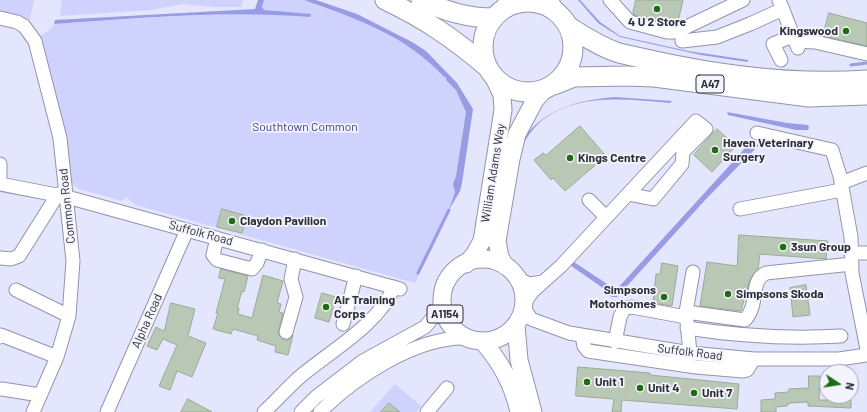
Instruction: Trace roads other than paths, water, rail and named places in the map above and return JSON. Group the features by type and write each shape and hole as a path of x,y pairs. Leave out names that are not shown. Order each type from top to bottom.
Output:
{"highway":[{"path":"385,0 425,20 446,33 505,87 517,92 531,93 549,88 564,76 570,64 573,52 573,38 565,21 553,9 543,4 531,2 520,3 477,18 456,14 421,0"},
{"path":"491,73 483,55 483,42 486,29 499,10"},
{"name":"A47","path":"565,21 587,38 619,53 684,67 736,76 793,81 867,80"},
{"name":"A47","path":"549,88 574,77 627,76 654,77 753,91 809,97 867,95"}],"main road":[{"name":"William Adams Way","path":"466,264 479,248 482,240 500,133 503,110 502,95 491,73"},
{"name":"William Adams Way","path":"506,266 500,257 497,241 511,159 517,134 535,100 549,88"},
{"name":"A1154","path":"519,279 506,266 493,260 479,260 466,264 456,270 448,280 443,291 442,302 450,323 457,332 474,339 502,366 512,388 519,412"},
{"path":"519,279 522,287 524,305 516,325 519,360 533,412"},
{"path":"474,339 501,337 516,325"}],"street":[{"path":"552,0 565,21"},
{"path":"617,3 630,22 667,32 676,32 743,0"},
{"path":"682,41 717,37 750,24 781,4 795,41"},
{"name":"Common Road","path":"0,18 17,22 24,26 35,41 60,138 63,196 73,261 69,316 57,357 33,412"},
{"path":"781,60 774,44 795,41 815,42 867,54"},
{"path":"757,133 832,150 851,237 852,259 863,333 867,349"},
{"path":"524,305 533,291 561,266 626,196 679,148 682,164 653,199 626,196"},
{"path":"0,164 0,184"},
{"path":"740,209 841,187 867,173"},
{"name":"Suffolk Road","path":"0,184 63,196 397,288 374,317 301,376 264,412"},
{"path":"0,258 11,260 19,256 63,196"},
{"path":"589,200 606,217"},
{"name":"Alpha Road","path":"106,412 187,230"},
{"path":"217,238 213,255 217,260 252,269 257,263 262,250"},
{"path":"686,319 745,320 753,308 756,283 761,276 766,273 852,259 867,253"},
{"path":"286,332 296,297 290,279 295,259"},
{"path":"690,353 686,319 692,272"},
{"path":"343,324 356,276"},
{"path":"519,279 529,284 544,281"},
{"path":"16,290 69,316"},
{"path":"301,412 322,393 363,361 425,327 435,315 442,302"},
{"name":"Suffolk Road","path":"524,305 530,319 549,327 582,336 690,353 754,359 839,359 867,355"},
{"path":"615,342 620,317 624,309 632,307 686,319 729,334 812,338 841,336"},
{"path":"0,337 1,335 57,357"},
{"path":"582,336 584,346 588,351 696,367 743,371 747,370 754,359"},
{"path":"320,412 367,372 436,340 474,339"},
{"path":"427,412 442,404 447,388"},
{"path":"2,389 40,395"}],"water":[{"path":"258,0 264,0 262,7 264,10 311,14 310,17 246,14 182,16 54,24 55,20 255,9"},
{"path":"304,0 316,0 357,14 412,42 426,51 457,83 473,109 462,183 460,191 449,210 455,192 453,184 456,176 466,112 456,90 446,80 446,77 444,77 414,50 397,39 361,21"},
{"path":"578,0 580,0 600,22 620,36 688,51 748,60 748,62 701,55 620,37 598,23"},
{"path":"614,97 672,101 670,103 618,99 583,102 552,114 538,124 523,144 520,143 529,131 539,122 550,115 561,109 573,104 586,101"},
{"path":"727,112 787,123 808,125 809,128 808,130 796,130 728,115"},
{"path":"746,140 759,145 707,198 617,297 612,297 609,295 610,293 570,265 572,261 574,262 616,290 740,154 748,144"}],"waterway":[{"path":"851,65 867,63"},
{"path":"418,273 449,210"}],"place":[{"name":"4 U 2 Store","path":"657,9"},
{"name":"Kingswood","path":"846,31"},
{"name":"Haven Veterinary Surgery","path":"715,150"},
{"name":"Kings Centre","path":"570,158"},
{"name":"Claydon Pavilion","path":"232,221"},
{"name":"3sun Group","path":"783,247"},
{"name":"Simpsons Skoda","path":"728,294"},
{"name":"Simpsons Motorhomes","path":"664,297"},
{"name":"Air Training Corps","path":"326,307"},
{"name":"Unit 1","path":"587,382"},
{"name":"Unit 4","path":"640,388"},
{"name":"Unit 7","path":"694,393"}],"park label":[{"name":"Southtown Common","path":"305,127"}]}
